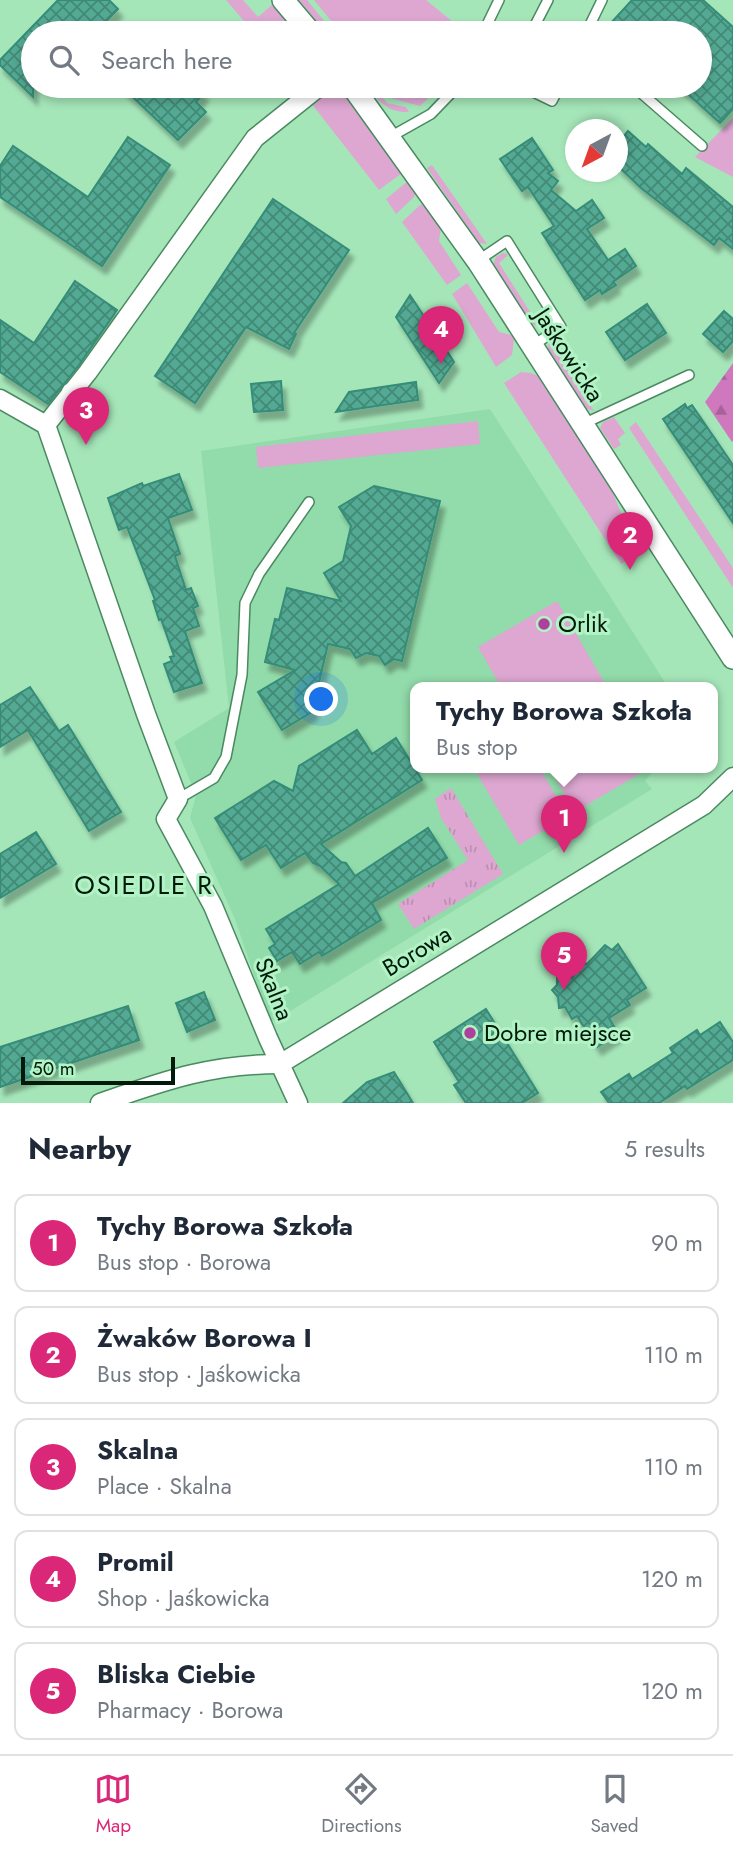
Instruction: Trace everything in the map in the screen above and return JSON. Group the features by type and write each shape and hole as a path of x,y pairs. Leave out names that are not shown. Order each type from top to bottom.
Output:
{"street":[{"path":"283,0 301,21"},
{"path":"46,425 255,138 305,98"},
{"name":"Jaśkowicka","path":"361,98 477,261 733,658"},
{"path":"71,392 94,401"},
{"path":"0,399 46,425 178,799"},
{"name":"Borowa","path":"279,1064 704,805 733,777"},
{"name":"Skalna","path":"178,799 166,819 213,906 298,1103"},
{"path":"100,1103 176,1076 246,1064 279,1064"}],"lane":[{"path":"489,21 499,0"},
{"path":"537,21 548,0"},
{"path":"592,21 602,0"},
{"path":"390,137 431,114 446,98"},
{"path":"647,98 702,146"},
{"path":"477,261 507,241 561,327 532,346"},
{"path":"583,424 689,375"},
{"path":"178,799 214,778 226,757 242,675 245,603 259,574 309,502"}],"shaded area":[{"path":"490,409 665,682 410,682 410,773 652,773 645,781 652,789 274,1021 269,1019 235,919 190,818 196,795 174,742 229,708 201,451"}],"green space":[{"path":"226,0 243,0 258,17 273,4 287,21 244,21"},
{"path":"299,0 307,0 324,21 316,21"},
{"path":"314,0 426,0 452,21 331,21"},
{"path":"318,98 346,98 402,173 379,190 311,103"},
{"path":"376,98 383,98 387,103 406,107 409,112 389,108"},
{"path":"390,98 428,98 420,106"},
{"path":"733,118 733,177 695,157"},
{"path":"432,165 487,244 479,243 427,168"},
{"path":"408,181 416,192 396,214 386,199"},
{"path":"420,205 425,205 441,227 439,241 461,275 447,285 402,222"},
{"path":"503,253 507,256 499,263 534,318 543,313 548,317 546,322 537,326 532,324 493,265 496,257"},
{"path":"467,283 499,332 511,335 514,339 512,355 496,367 452,294"},
{"path":"549,340 594,411 587,409 548,349"},
{"path":"733,363 733,441 732,442 705,402"},
{"path":"521,372 538,376 611,488 629,533 624,537 636,555 621,564 504,383"},
{"path":"614,417 625,433 618,439 621,445 614,449 600,428 603,422"},
{"path":"478,421 480,444 258,468 256,447"},
{"path":"636,422 733,568 733,588 629,428"},
{"name":"Orlik","path":"557,601 604,682 498,682 478,647"},
{"path":"477,773 543,773 568,816 519,845"},
{"path":"552,773 641,773 575,812"},
{"path":"451,788 503,874 414,929 398,904 468,860 441,818 435,799"}],"building":[{"path":"58,0 109,0 118,9 106,21 38,21"},
{"path":"632,0 703,0 733,27 733,109 720,123 692,98 712,98 712,21 613,21"},
{"path":"21,38 21,85 0,65 0,60"},
{"path":"134,98 200,98 196,102 206,112 178,140"},
{"path":"628,131 646,147 648,144 682,174 686,168 733,207 733,249 719,238 714,245 628,176"},
{"path":"128,137 170,165 102,266 0,197 0,166 13,146 88,197"},
{"path":"532,138 553,170 548,173 558,181 551,190 576,211 592,200 604,218 587,229 608,260 625,249 636,266 613,282 616,285 602,294 600,290 585,300 542,233 554,226 528,187 522,191 500,159"},
{"path":"273,199 349,250 294,333 296,334 289,349 246,327 195,403 155,376"},
{"path":"75,281 117,310 48,404 0,372 0,320 34,343"},
{"path":"410,295 454,362 439,383 396,317"},
{"path":"647,304 666,333 625,360 606,332"},
{"path":"724,311 733,319 733,341 723,352 703,334"},
{"path":"281,381 283,410 254,412 251,384"},
{"path":"416,382 418,400 336,412 349,392"},
{"path":"685,404 687,408 692,405 733,465 733,523 663,419"},
{"path":"179,474 192,510 168,518 180,554 175,556 186,590 191,588 198,606 193,608 199,626 185,631 202,683 174,692 164,664 172,661 170,657 174,656 161,619 159,620 153,601 155,600 127,527 119,530 108,498 142,483 143,486"},
{"path":"374,486 440,501 402,661 394,659 385,665 379,656 366,653 356,658 350,649 328,644 312,712 282,730 258,692 295,670 265,662 275,619 279,620 287,588 341,601 324,573 343,561 351,526 339,507"},
{"path":"30,687 59,731 68,725 121,812 89,831 28,730 0,747 0,705"},
{"path":"357,730 372,754 396,738 410,761 410,773 418,773 422,780 321,844 341,862 346,863 355,876 428,828 447,858 372,903 381,920 322,956 319,952 300,964 292,952 277,961 269,948 275,944 266,929 339,884 305,853 281,868 266,845 241,860 215,818 274,781 293,791 299,766"},
{"path":"36,832 56,864 0,898 0,854"},
{"path":"618,944 646,988 627,1000 630,1005 609,1018 618,1033 597,1047 577,1016 572,1019 565,1007 559,1008 558,997 552,990 557,985 557,976 573,976 574,968 588,963 605,945 612,950"},
{"path":"204,992 215,1020 187,1032 176,1003"},
{"path":"128,1006 139,1040 0,1087 0,1047"},
{"path":"486,1009 538,1093 522,1103 466,1103 454,1085 459,1082 434,1042"},
{"path":"720,1022 733,1042 733,1060 687,1089 685,1086 659,1103 609,1103 601,1092 629,1074 632,1079 673,1053 670,1048 697,1030 700,1035"},
{"path":"394,1072 413,1103 343,1103 367,1082"}],"place":[{"name":"Promil","path":"441,364"},
{"name":"Skalna","path":"86,445"},
{"name":"Żwaków Borowa I","path":"630,570"},
{"name":"Orlik","path":"544,624"},
{"name":"Tychy Borowa Szkoła","path":"564,853"},
{"name":"Bliska Ciebie","path":"564,990"},
{"name":"Dobre miejsce","path":"470,1033"}],"district":[{"name":"OSIEDLE R","path":"144,885"}]}
